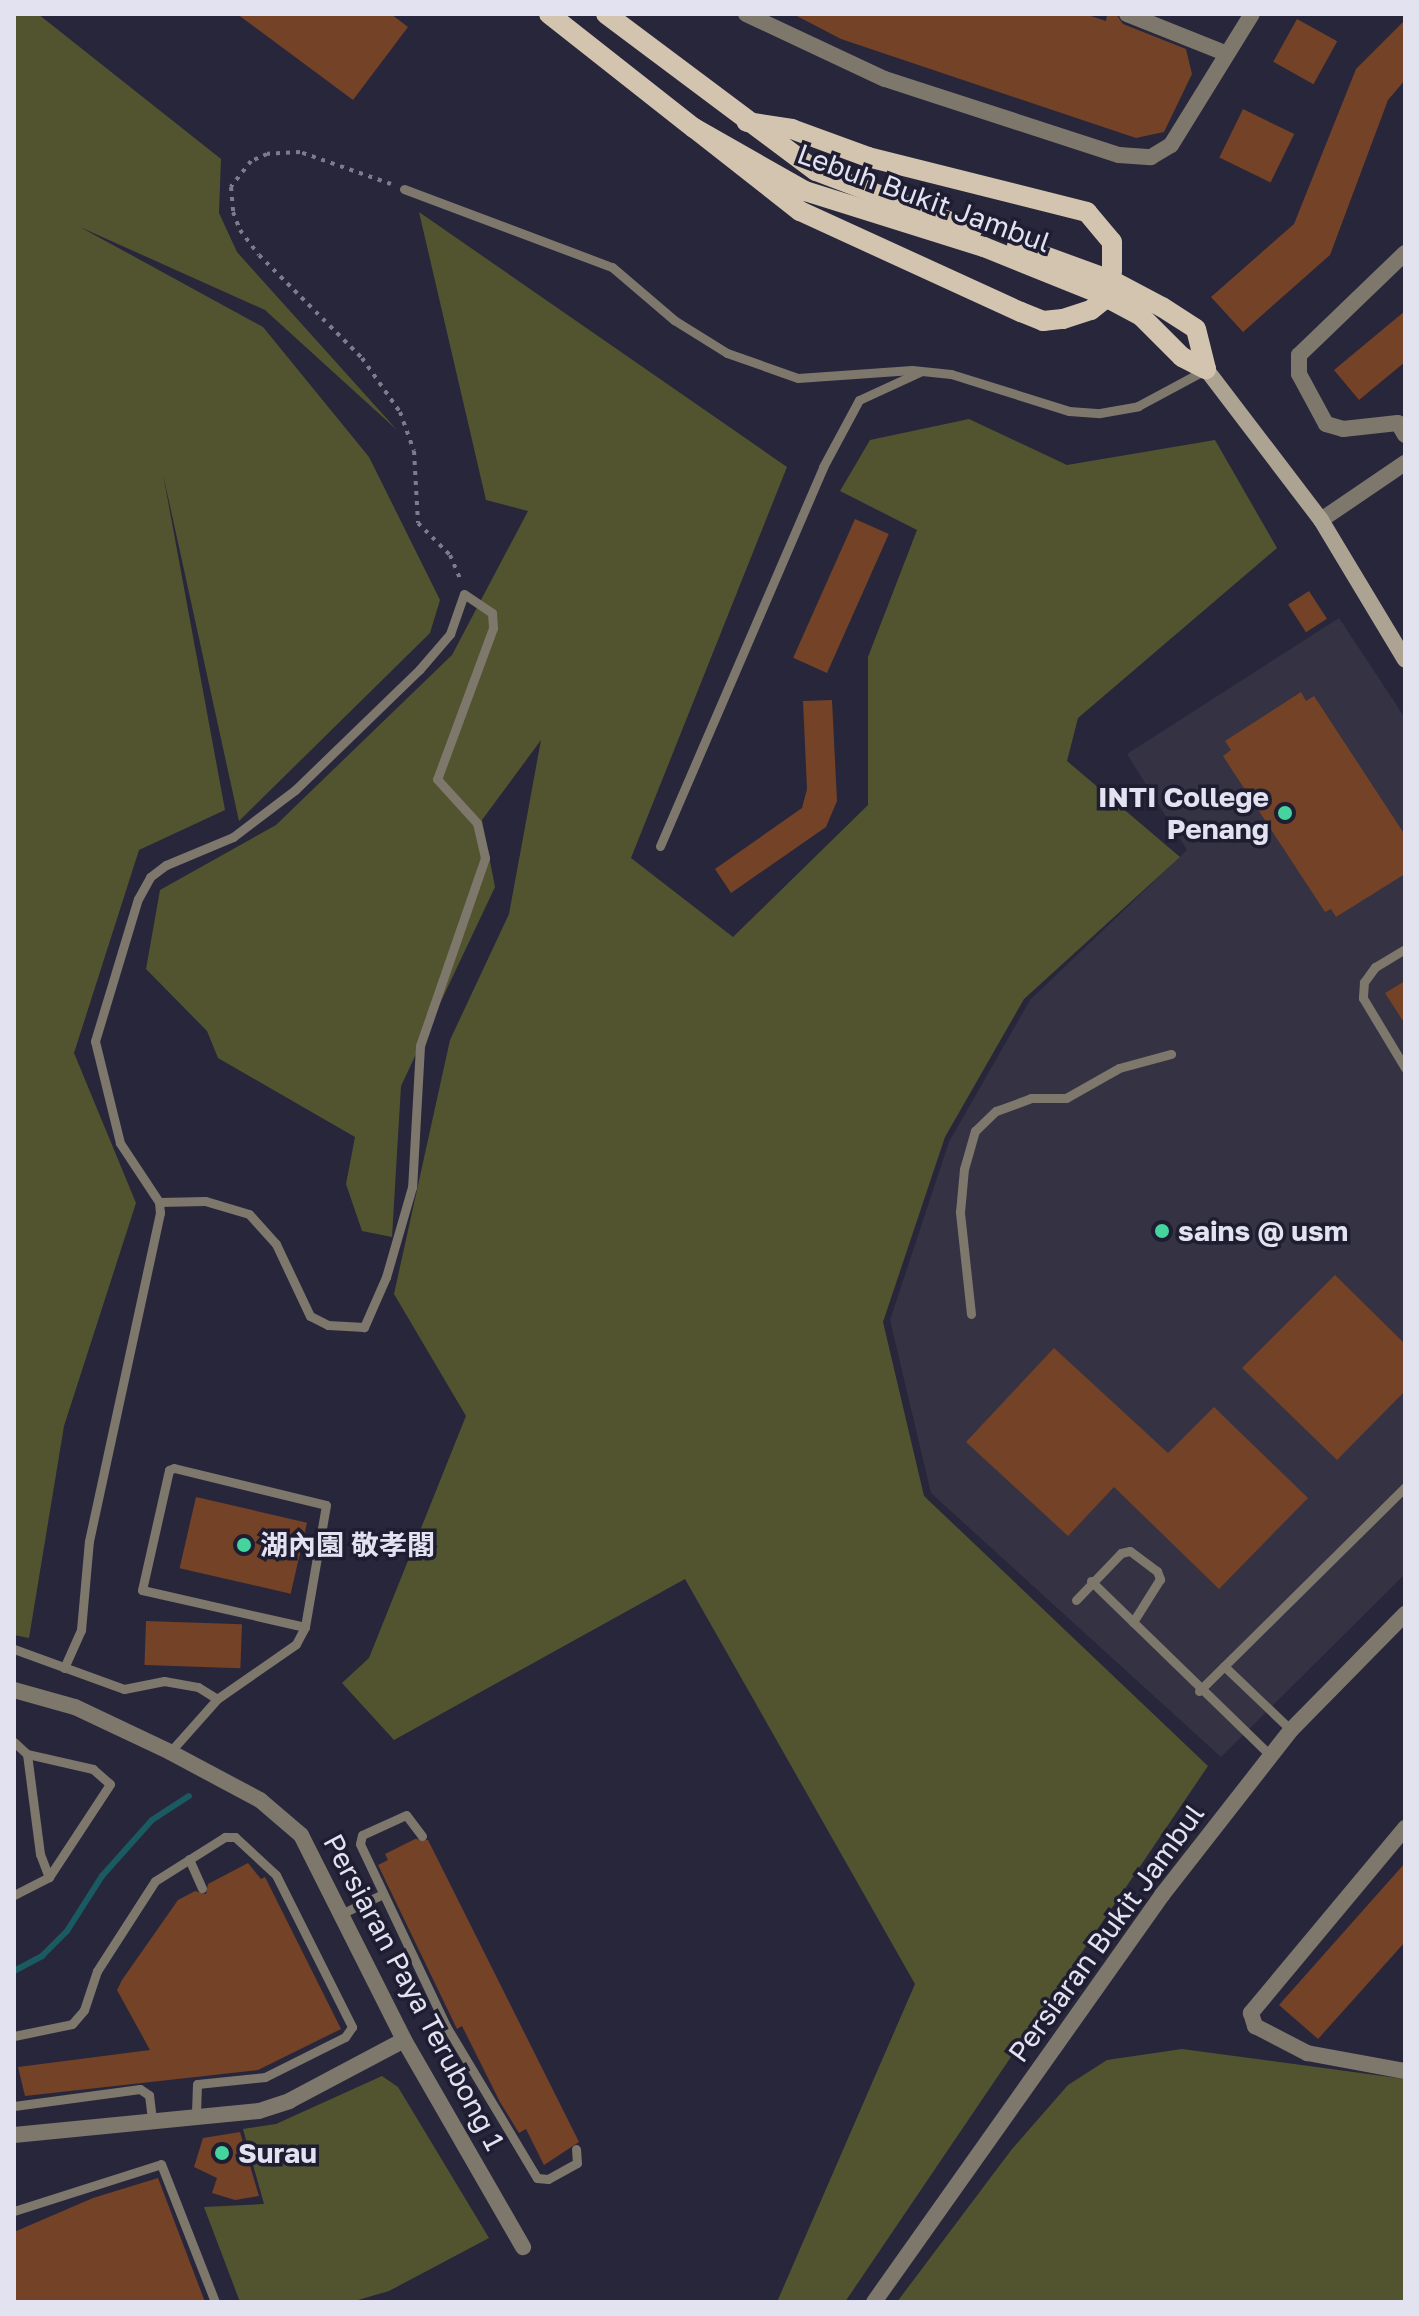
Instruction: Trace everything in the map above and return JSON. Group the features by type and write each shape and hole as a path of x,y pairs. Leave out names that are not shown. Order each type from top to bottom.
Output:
{"main road":[{"name":"Lebuh Bukit Jambul","path":"549,14 694,128 805,191 984,247 1096,292 1141,316 1182,357 1206,369"},
{"name":"Lebuh Bukit Jambul","path":"606,14 793,157 849,186 1113,281 1196,329 1206,369 1321,520 1405,660"},
{"path":"694,128 800,211 1043,321 1091,310 1109,286 1112,242 1087,212 868,157 792,129 747,122"}],"street":[{"path":"746,14 885,79 1119,155 1151,157 1171,145 1225,53 1252,14"},
{"path":"1127,14 1225,53"},
{"path":"1403,425 1343,429 1326,424 1299,374 1299,355 1405,253"},
{"path":"1321,520 1405,463"},
{"name":"Persiaran Bukit Jambul","path":"874,2302 1162,1895 1270,1755 1405,1614"},
{"name":"Persiaran Paya Terubong 1","path":"14,1690 75,1707 170,1752 283,1817 301,1835 343,1913 404,2040 523,2247"},
{"path":"1405,1828 1251,2013 1255,2026 1307,2053 1405,2071"},
{"path":"14,2135 259,2111 289,2101 404,2040"}],"lane":[{"path":"404,189 612,267 674,320 727,353 769,370 819,378 847,372 951,374 1069,411 1100,413 1138,406 1206,369"},
{"path":"660,846 823,467 859,400 922,372"},
{"path":"64,1668 81,1630 89,1541 144,1307 159,1202 120,1143 95,1041 138,899 150,877 166,865 233,837 341,747 450,634 464,594 492,613 493,628 437,779 477,823 485,858 420,1046 412,1187 386,1277 364,1327 328,1325 310,1316 276,1244 249,1214 205,1201 159,1202"},
{"path":"1405,949 1375,967 1364,982 1363,998 1405,1068"},
{"path":"971,1314 960,1212 964,1169 975,1131 1008,1107 1031,1098 1066,1098 1119,1068 1171,1054"},
{"path":"170,1752 217,1699 296,1644 305,1627 326,1505 169,1470 142,1590 305,1627"},
{"path":"1199,1691 1405,1487"},
{"path":"1076,1600 1091,1581 1130,1551 1157,1571 1160,1579 1133,1622"},
{"path":"1091,1581 1199,1691 1270,1755"},
{"path":"14,1649 124,1689 164,1681 198,1687 217,1699"},
{"path":"1224,1666 1291,1730"},
{"path":"14,1742 27,1754 93,1769 110,1784 49,1877 14,1895"},
{"path":"27,1754 40,1854 49,1877"},
{"path":"422,1836 406,1815 362,1835 360,1844 446,2026 537,2178 548,2179 577,2163 576,2149"},
{"path":"14,2036 72,2024 84,2010 97,1971 155,1881 230,1836 254,1849 276,1875 352,2027 345,2037 265,2077 197,2084 196,2118"},
{"path":"189,1859 202,1888"},
{"path":"343,1913 383,1894"},
{"path":"14,2106 140,2089 149,2095 152,2121"},
{"path":"14,2211 161,2164 215,2302"}],"path":[{"path":"404,189 300,152 251,161 231,187 240,230 362,358 400,412 414,451 418,523 450,555 464,594"}],"shaded area":[{"name":"sains @ usm","path":"1339,618 1405,718 1405,1574 1221,1757 931,1493 890,1320 949,1142 1030,1000 1187,850 1127,754"}],"green space":[{"path":"14,14 38,14 221,159 219,213 237,252 397,430 265,310 80,227 263,327 369,457 440,600 430,633 239,821 163,474 225,810 139,850 74,1053 136,1203 64,1426 29,1638 14,1635"},
{"path":"419,212 787,467 631,858 733,937 868,805 868,657 917,530 840,491 870,440 969,419 1067,465 1215,440 1277,548 1078,718 1067,761 1180,857 1024,999 945,1137 883,1322 924,1496 1208,1766 845,2302 777,2302 915,1984 685,1579 394,1740 342,1683 369,1658 466,1416 394,1294 450,1040 509,914 541,740 482,820 495,887 401,1086 392,1237 362,1231 346,1184 355,1137 218,1058 207,1031 146,969 160,890 276,825 452,655 528,511 486,500"},
{"path":"1182,2049 1405,2079 1405,2302 897,2302 1012,2149 1068,2085 1107,2060"},
{"path":"382,2076 398,2087 489,2238 389,2291 351,2302 240,2302 204,2207 264,2204 243,2129 276,2124"}],"building":[{"path":"237,14 391,14 408,27 353,100"},
{"path":"793,14 1085,14 1106,21 1107,14 1116,14 1123,24 1186,49 1192,74 1164,132 1136,138 841,39"},
{"path":"1297,19 1337,41 1313,84 1273,62"},
{"path":"1405,20 1405,80 1388,100 1330,255 1243,332 1211,297 1294,224 1356,69"},
{"path":"1243,109 1294,134 1271,183 1219,158"},
{"path":"1405,311 1405,362 1359,400 1334,370"},
{"path":"855,519 889,534 827,673 793,658"},
{"path":"1309,591 1327,619 1306,632 1288,605"},
{"path":"1301,692 1306,701 1314,696 1405,835 1405,874 1336,917 1331,909 1325,912 1223,756 1231,750 1225,741"},
{"path":"832,700 837,801 826,827 731,893 715,869 802,808 807,789 803,701"},
{"path":"1405,981 1405,1024 1385,993"},
{"path":"1335,1275 1405,1344 1405,1391 1337,1460 1242,1368"},
{"path":"1054,1348 1168,1453 1214,1407 1308,1498 1219,1589 1114,1487 1068,1536 966,1442"},
{"name":"湖內園 敬孝閣","path":"196,1497 307,1523 291,1594 180,1568"},
{"path":"146,1621 242,1624 240,1668 144,1665"},
{"path":"415,1839 428,1840 579,2142 544,2165 526,2129 519,2133 500,2102 462,2026 457,2029 378,1865 388,1860 385,1854"},
{"path":"248,1863 261,1879 265,1877 341,2029 258,2070 25,2096 18,2067 150,2050 117,1990 122,1980 178,1900 195,1891 206,1894 208,1884"},
{"path":"1405,1863 1405,1942 1318,2039 1279,2005"},
{"name":"Surau","path":"240,2132 259,2196 235,2200 212,2193 217,2178 194,2167 203,2138"},
{"path":"158,2178 205,2302 14,2302 14,2232 93,2198"}],"waterway":[{"path":"14,1971 42,1956 67,1931 102,1876 152,1820 189,1796"}],"place":[{"name":"INTI College Penang","path":"1285,813"},
{"name":"sains @ usm","path":"1162,1231"},
{"name":"湖內園 敬孝閣","path":"244,1545"},
{"name":"Surau","path":"222,2153"}]}
